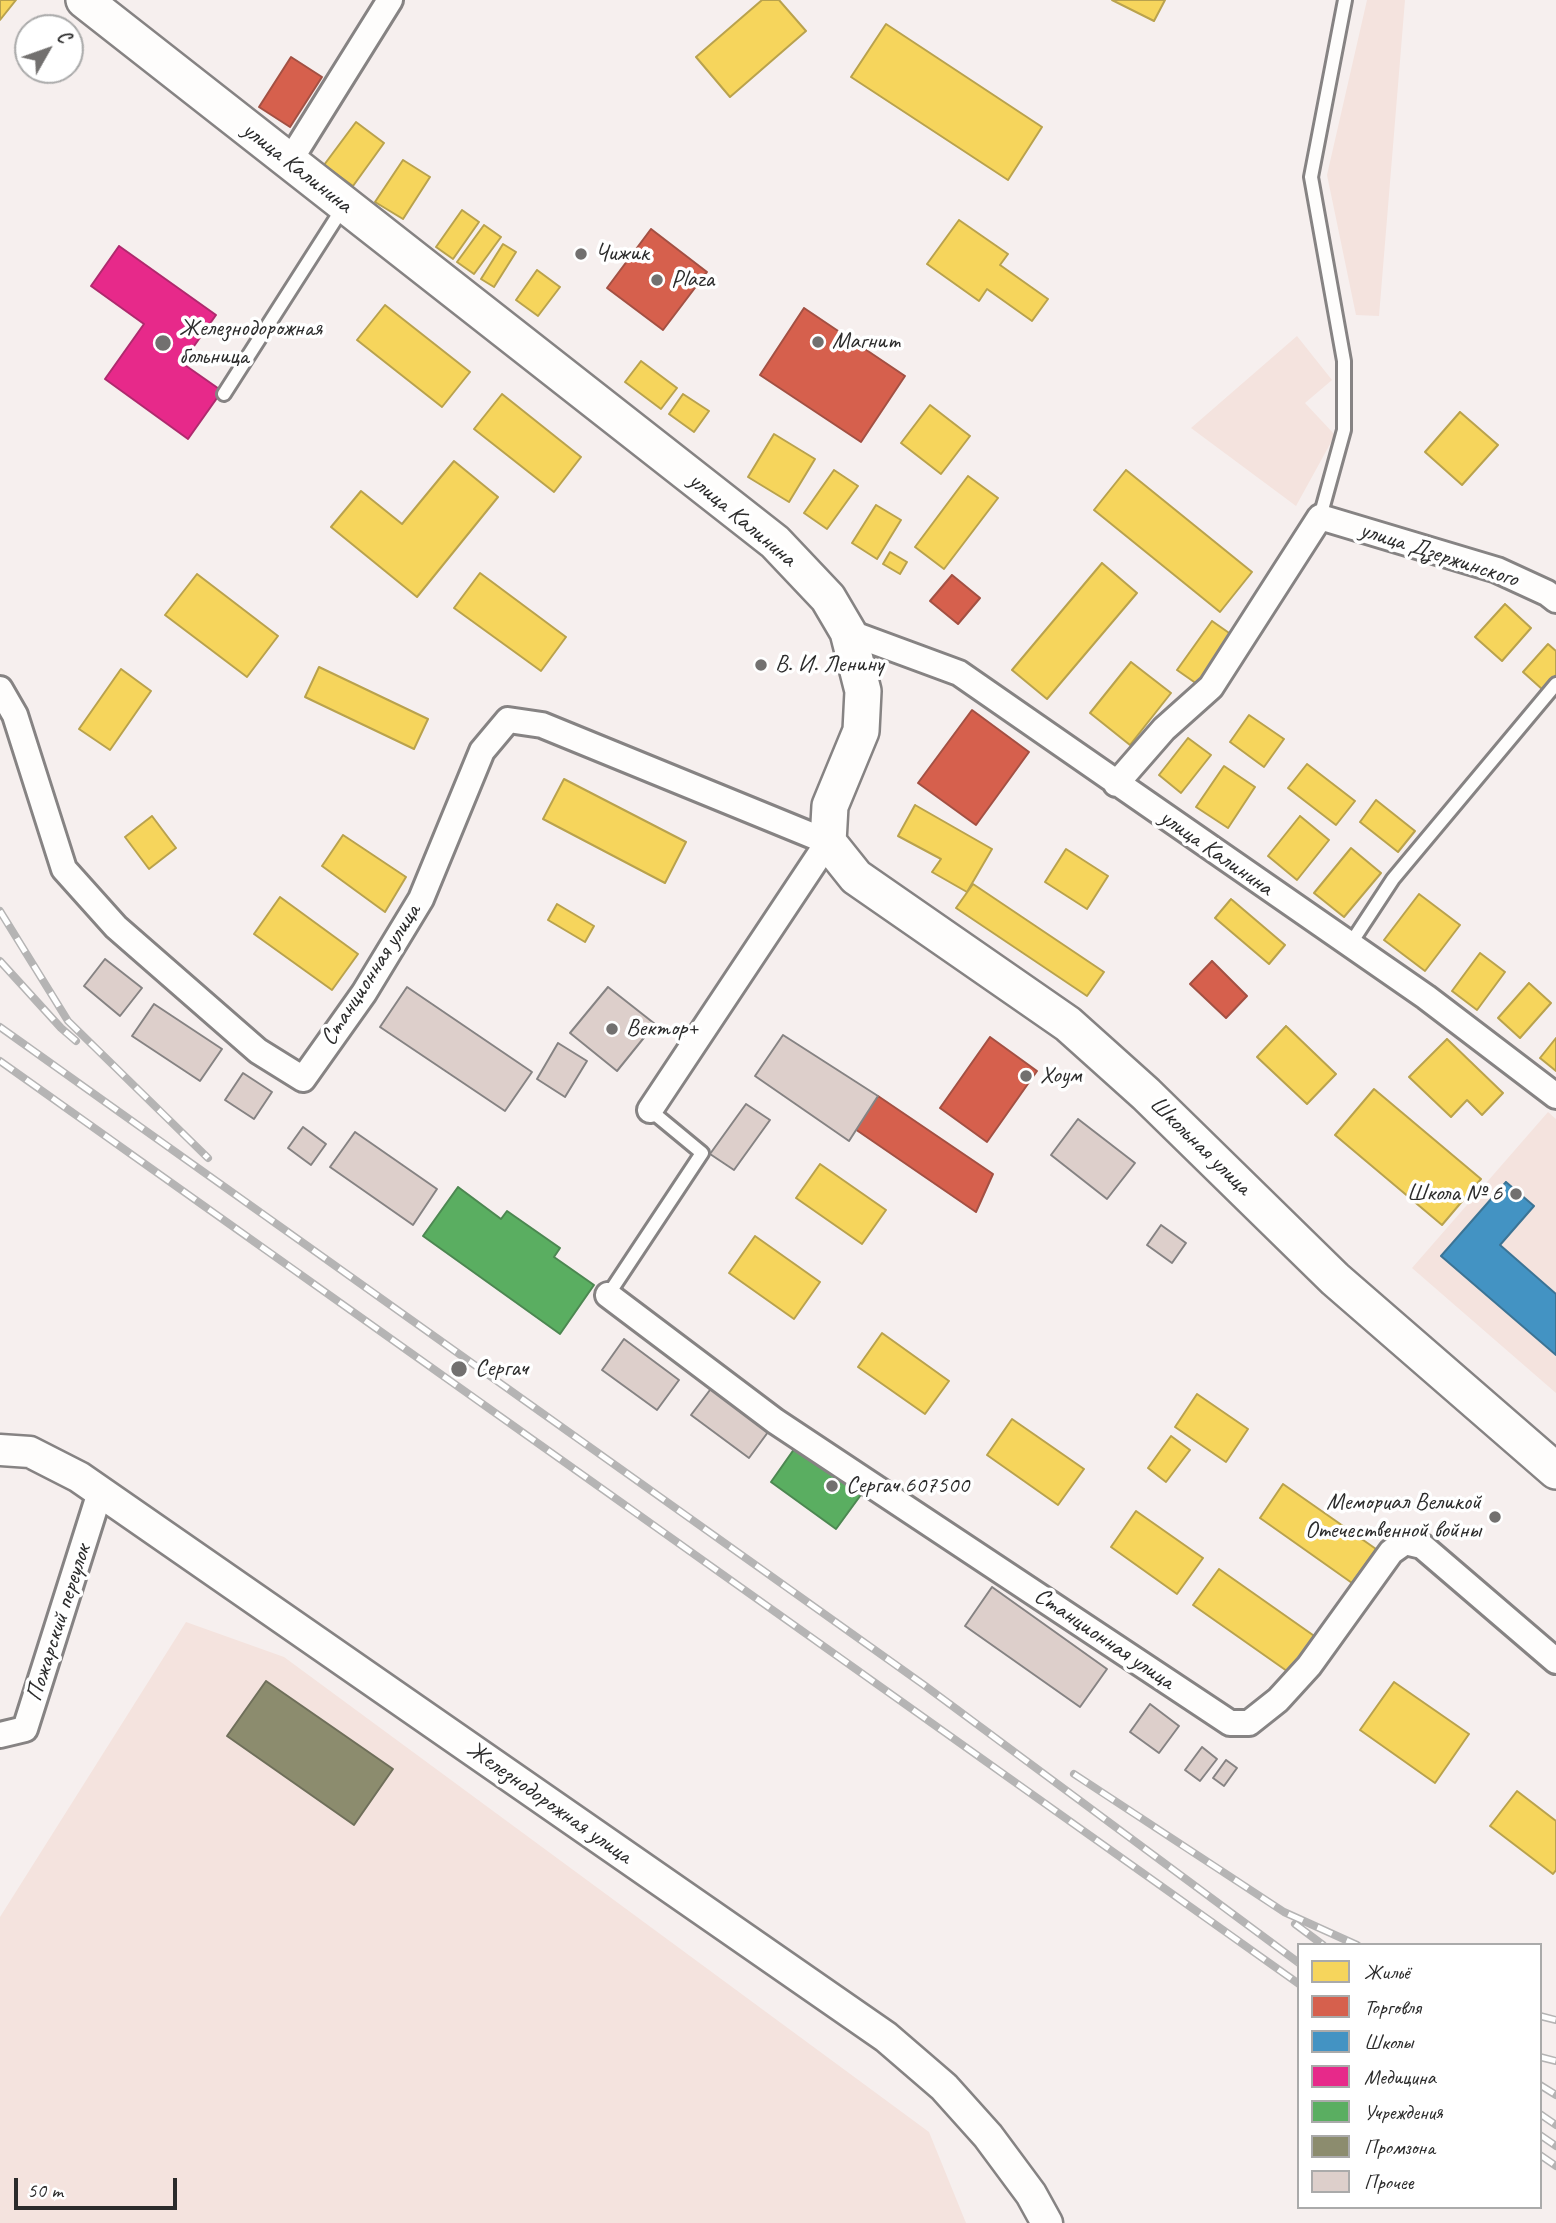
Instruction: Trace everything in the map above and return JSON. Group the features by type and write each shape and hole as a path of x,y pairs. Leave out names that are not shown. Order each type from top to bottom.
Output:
{"main road":[{"name":"улица Калинина","path":"84,0 775,542 828,597 848,632"},
{"path":"828,842 830,806 861,731 863,691 848,632"},
{"name":"Школьная улица","path":"828,842 856,877 1068,1024 1146,1094 1335,1279 1556,1471"}],"street":[{"path":"289,162 390,0"},
{"path":"1116,784 1164,729 1211,687 1320,517"},
{"name":"улица Дзержинского","path":"1320,517 1497,569 1556,600"},
{"name":"улица Калинина","path":"848,632 959,673 1426,997 1556,1096"},
{"name":"Станционная улица","path":"0,689 15,715 64,869 116,928 258,1051 303,1079 364,993 421,899 482,751 508,720 542,725 828,842"},
{"path":"650,1110 828,842"},
{"name":"Станционная улица","path":"608,1295 775,1421 1230,1723 1250,1723 1278,1700 1309,1665 1391,1552 1405,1542 1422,1546 1556,1661"},
{"name":"Железнодорожная улица","path":"0,1450 30,1452 79,1477 886,2037 944,2087 988,2136 1031,2194 1047,2223"},
{"name":"Пожарский переулок","path":"0,1735 25,1729 100,1492"}],"lane":[{"path":"1320,517 1344,430 1344,361 1311,177 1345,0"},
{"path":"225,394 344,206"},
{"path":"1349,946 1393,878 1556,684"},
{"path":"608,1295 702,1153 650,1110"}],"shaded area":[{"path":"1367,0 1405,0 1379,316 1356,315 1327,175"},
{"path":"1297,336 1332,380 1305,403 1335,435 1296,506 1191,428"},
{"name":"Школа № 6","path":"1548,1112 1556,1119 1556,1393 1412,1268"},
{"path":"186,1622 284,1657 929,2132 966,2223 0,2223 0,1917"}],"building: Жильё":[{"path":"0,0 16,0 0,20"},
{"path":"762,0 779,0 806,31 730,97 696,57"},
{"path":"1112,0 1165,0 1154,21"},
{"path":"886,24 1042,127 1008,180 851,77"},
{"path":"356,122 384,143 353,186 324,165"},
{"path":"403,160 430,177 403,219 375,202"},
{"path":"462,210 479,222 453,259 436,247"},
{"path":"959,220 1008,254 1000,265 1048,299 1032,321 987,289 979,301 927,264"},
{"path":"484,225 501,237 474,274 457,262"},
{"path":"503,244 516,252 494,287 481,279"},
{"path":"537,270 560,287 538,316 516,300"},
{"path":"385,305 470,372 442,407 357,340"},
{"path":"641,361 677,388 661,409 625,382"},
{"path":"502,394 581,457 554,492 474,429"},
{"path":"683,394 709,411 694,432 669,414"},
{"path":"930,405 970,436 941,474 901,443"},
{"path":"1460,412 1498,445 1462,485 1425,452"},
{"path":"774,434 815,459 789,502 748,477"},
{"path":"454,461 498,497 417,597 331,527 361,491 402,524"},
{"path":"834,470 858,486 827,529 804,513"},
{"path":"1126,470 1252,572 1220,612 1094,510"},
{"path":"968,476 998,498 944,569 915,547"},
{"path":"876,505 901,520 877,559 852,543"},
{"path":"890,552 907,562 900,574 883,564"},
{"path":"1102,563 1137,593 1047,699 1012,670"},
{"path":"480,573 566,637 541,671 454,608"},
{"path":"197,574 278,636 247,677 165,615"},
{"path":"1505,604 1531,628 1502,661 1475,637"},
{"path":"1212,621 1232,635 1197,684 1177,670"},
{"path":"1548,644 1556,651 1556,675 1543,690 1523,672"},
{"path":"1131,662 1171,693 1130,745 1090,713"},
{"path":"319,667 428,719 414,749 305,697"},
{"path":"121,669 151,691 110,750 79,729"},
{"path":"1249,715 1284,739 1264,767 1230,742"},
{"path":"1188,738 1211,755 1181,793 1159,775"},
{"path":"1307,764 1355,801 1336,825 1288,788"},
{"path":"1224,766 1255,787 1228,828 1196,807"},
{"path":"564,779 686,842 665,883 543,819"},
{"path":"1376,800 1415,831 1398,852 1360,822"},
{"path":"915,805 992,849 967,892 932,872 941,859 898,836"},
{"path":"152,816 176,848 149,869 125,837"},
{"path":"1300,816 1329,840 1297,880 1268,856"},
{"path":"343,835 406,877 385,912 322,866"},
{"path":"1351,848 1381,873 1344,917 1314,893"},
{"path":"1066,849 1108,876 1087,909 1045,882"},
{"path":"973,884 1104,972 1087,996 956,908"},
{"path":"1419,894 1460,925 1425,971 1384,940"},
{"path":"280,897 358,954 332,990 254,934"},
{"path":"1231,899 1285,945 1269,964 1215,918"},
{"path":"557,904 594,926 585,942 548,920"},
{"path":"1480,953 1505,972 1477,1010 1452,991"},
{"path":"1529,983 1551,1003 1520,1038 1498,1018"},
{"path":"1286,1026 1336,1074 1307,1104 1257,1057"},
{"path":"1556,1038 1556,1071 1540,1058"},
{"path":"1447,1039 1503,1093 1482,1115 1467,1100 1451,1117 1409,1077"},
{"path":"1374,1089 1481,1179 1442,1225 1335,1135"},
{"path":"820,1164 886,1210 862,1244 796,1198"},
{"path":"755,1236 820,1282 794,1319 729,1273"},
{"path":"882,1333 949,1381 925,1414 858,1367"},
{"path":"1197,1394 1248,1429 1226,1462 1175,1427"},
{"path":"1012,1419 1084,1469 1058,1505 987,1455"},
{"path":"1171,1436 1190,1450 1166,1482 1148,1468"},
{"path":"1283,1484 1376,1549 1352,1583 1260,1518"},
{"path":"1136,1511 1203,1558 1177,1594 1111,1547"},
{"path":"1219,1569 1320,1640 1294,1676 1193,1605"},
{"path":"1394,1682 1469,1734 1435,1783 1360,1730"},
{"path":"1517,1791 1556,1821 1556,1870 1553,1874 1490,1826"}],"building: Торговля":[{"path":"291,57 322,77 290,127 259,107"},
{"name":"Plaza","path":"651,229 707,272 663,330 607,288"},
{"name":"Магнит","path":"804,308 905,376 861,442 760,375"},
{"path":"952,575 980,598 958,624 930,601"},
{"path":"972,710 1029,752 976,825 918,783"},
{"path":"1212,961 1247,996 1226,1018 1190,984"},
{"path":"990,1037 1037,1071 987,1142 940,1108"},
{"path":"878,1096 993,1174 976,1212 855,1129"}],"building: Школы":[{"path":"1506,1182 1534,1206 1500,1245 1556,1294 1556,1355 1441,1256"}],"building: Медицина":[{"name":"Железнодорожная больница","path":"119,246 216,315 182,363 222,391 188,439 105,379 144,324 91,286"}],"building: Учреждения":[{"name":"Сергач","path":"458,1187 501,1219 507,1211 560,1248 554,1257 594,1285 560,1334 423,1236"},
{"path":"797,1445 863,1492 836,1529 771,1482"}],"building: Промзона":[{"path":"266,1681 393,1769 354,1825 227,1736"}],"building: Прочее":[{"path":"105,959 142,988 120,1016 84,986"},
{"path":"407,987 532,1072 505,1111 380,1027"},
{"name":"Вектор+","path":"608,987 655,1024 617,1071 570,1033"},
{"path":"154,1004 222,1049 200,1081 132,1036"},
{"path":"783,1035 878,1096 849,1141 755,1076"},
{"path":"558,1043 587,1061 565,1097 537,1079"},
{"path":"243,1073 272,1092 254,1119 225,1100"},
{"path":"746,1104 770,1120 734,1170 710,1154"},
{"path":"1078,1119 1135,1163 1107,1199 1051,1155"},
{"path":"303,1127 326,1144 311,1165 288,1148"},
{"path":"355,1132 437,1189 413,1225 330,1167"},
{"path":"1161,1225 1186,1243 1172,1263 1147,1245"},
{"path":"624,1339 679,1380 657,1410 602,1370"},
{"path":"713,1386 771,1428 749,1458 691,1415"},
{"path":"992,1587 1107,1669 1080,1707 965,1626"},
{"path":"1150,1704 1179,1726 1159,1753 1130,1732"},
{"path":"1202,1747 1217,1759 1200,1781 1185,1770"},
{"path":"1226,1760 1237,1768 1224,1786 1213,1778"}],"railway":[{"path":"0,911 68,1021 208,1158"},
{"path":"0,961 76,1041"},
{"path":"0,1027 924,1685 1297,1962"},
{"path":"0,1061 1297,1983"},
{"path":"1074,1774 1284,1912 1353,1943"},
{"path":"1295,1924 1320,1943"},
{"path":"1542,2016 1556,2020"},
{"path":"1542,2058 1556,2061"},
{"path":"1542,2086 1556,2095"},
{"path":"1542,2115 1556,2125"},
{"path":"1542,2136 1556,2146"},
{"path":"1542,2156 1556,2166"}],"place":[{"name":"Чижик","path":"581,254"},
{"name":"Plaza","path":"657,280"},
{"name":"Магнит","path":"818,342"},
{"name":"Железнодорожная больница","path":"163,343"},
{"name":"В. И. Ленину","path":"761,665"},
{"name":"Вектор+","path":"612,1029"},
{"name":"Хоум","path":"1026,1076"},
{"name":"Школа № 6","path":"1516,1194"},
{"name":"Сергач","path":"459,1369"},
{"name":"Сергач 607500","path":"832,1486"},
{"name":"Мемориал Великой Отечественной войны","path":"1495,1517"}]}
